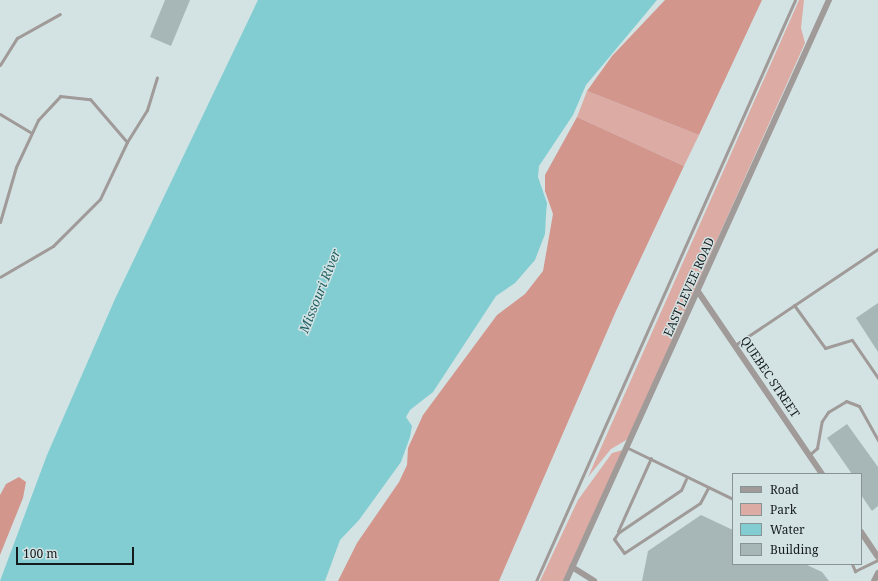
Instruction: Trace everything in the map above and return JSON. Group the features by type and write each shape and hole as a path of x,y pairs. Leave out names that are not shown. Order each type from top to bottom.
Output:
{"street":[{"name":"EAST LEVEE ROAD","path":"566,581 699,293 829,0"},
{"name":"QUEBEC STREET","path":"699,293 821,473"},
{"path":"862,534 878,558"},
{"path":"572,567 594,581"},
{"path":"874,581 878,574"}],"lane":[{"path":"536,581 795,0"},
{"path":"0,64 17,38 60,14"},
{"path":"0,277 53,246 89,213 100,199 127,142 147,110 157,77"},
{"path":"0,222 30,132 52,102 64,94 90,99 127,142"},
{"path":"0,114 30,132"},
{"path":"734,345 878,249"},
{"path":"794,305 825,348 852,340 878,378"},
{"path":"809,455 818,448 822,421 828,412 846,401 859,406 878,440"},
{"path":"628,448 677,469 686,479 732,499"},
{"path":"650,458 618,533 614,539 624,553 700,503 708,488"},
{"path":"618,533 681,490 686,479"},
{"path":"852,565 855,571 878,558"}],"green space":[{"path":"799,0 804,0 801,28 805,43 628,439 611,449 588,477"},
{"path":"587,91 699,135 684,166 577,117"},
{"path":"623,450 563,581 540,581 578,500 612,453"}],"shaded area":[{"path":"665,0 762,0 699,135 587,91 612,56"},
{"path":"577,117 684,166 616,311 499,581 338,581 357,543 399,482 407,465 408,448 423,415 497,315 525,294 543,271 553,214 545,191 545,175"},
{"path":"19,477 26,482 23,498 0,555 0,495 6,484"}],"water":[{"name":"Missouri River","path":"258,0 657,0 586,85 573,115 539,166 538,177 547,203 545,234 535,260 515,283 496,296 433,392 410,410 406,417 412,426 410,437 401,462 359,520 340,540 325,581 0,581 47,455 115,299"}],"building":[{"path":"165,0 190,0 171,46 150,37"},
{"path":"878,303 878,352 856,318"},
{"path":"847,424 878,467 878,506 872,511 862,496 862,473 851,473 827,438"},
{"path":"701,515 732,530 732,565 807,565 822,572 829,581 642,581 648,551"}]}
